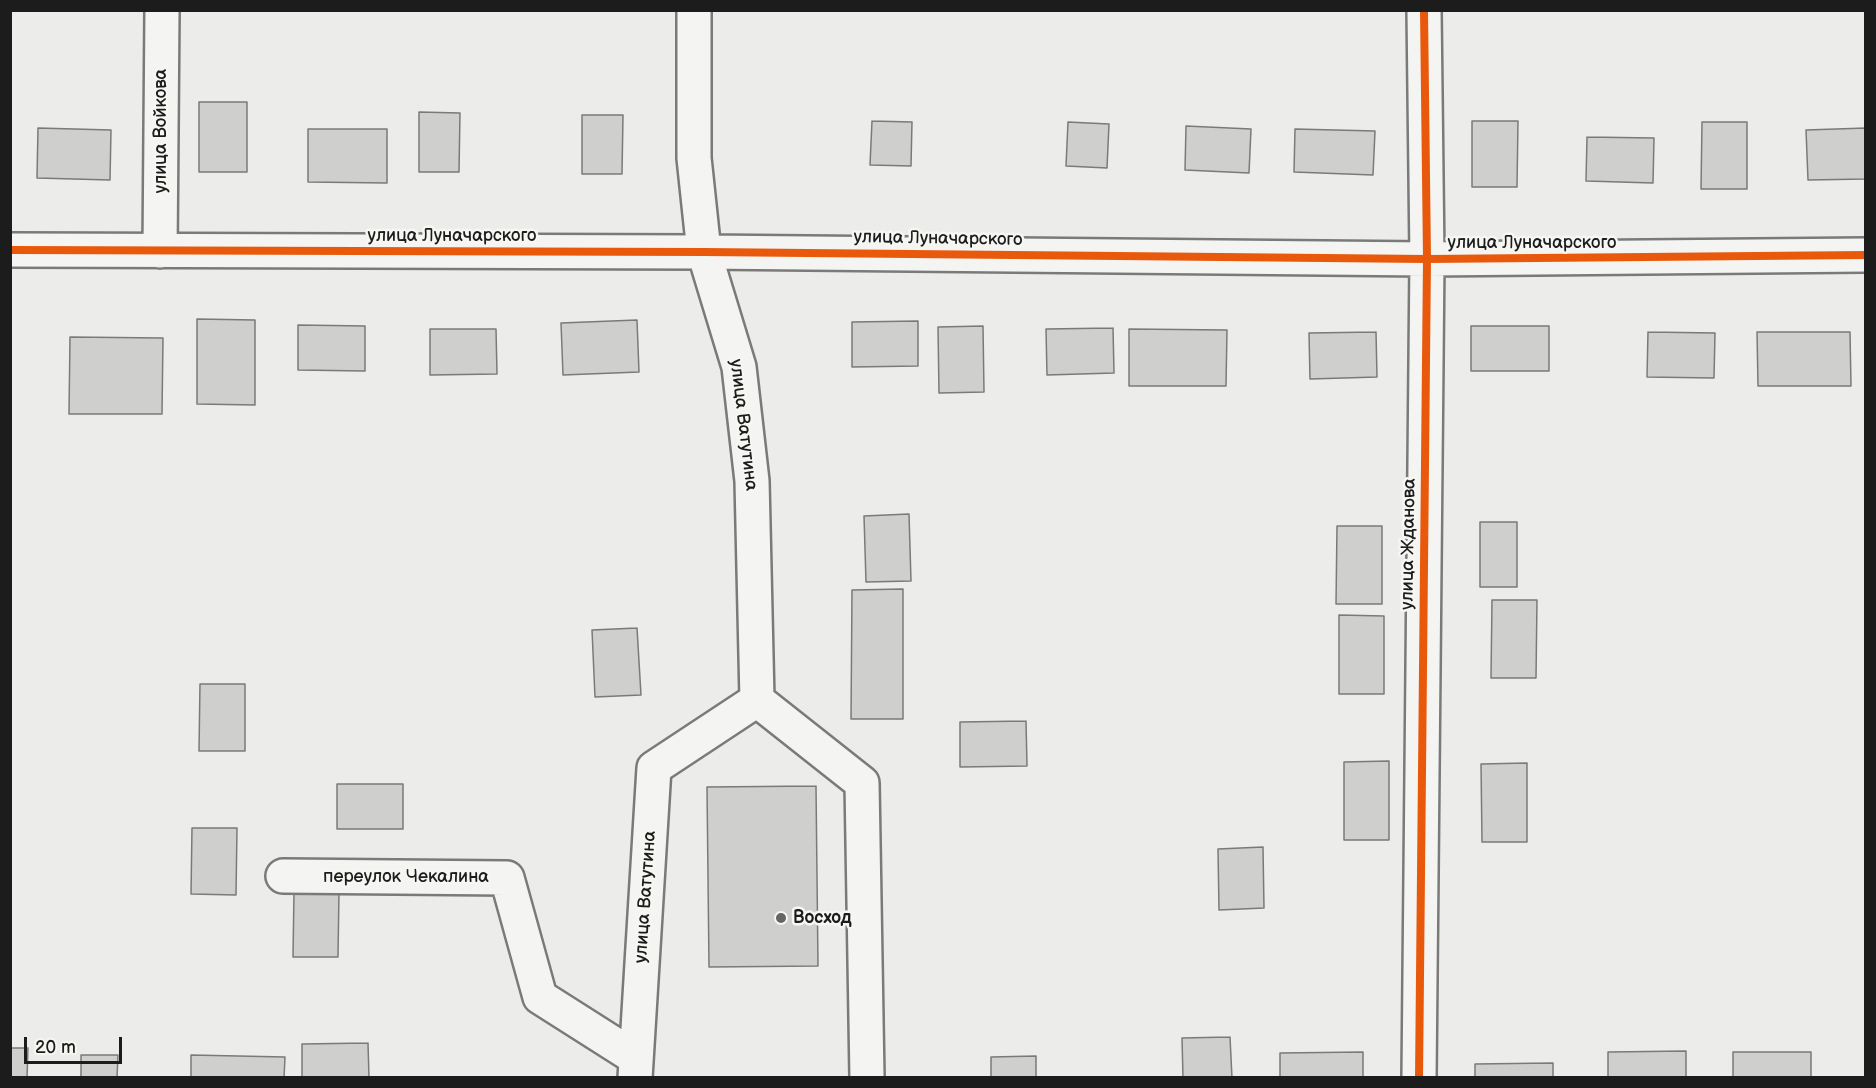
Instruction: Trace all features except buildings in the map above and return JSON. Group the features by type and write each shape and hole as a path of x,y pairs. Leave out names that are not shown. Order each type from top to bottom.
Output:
{"street":[{"name":"улица Войкова","path":"160,251 162,10"},
{"name":"улица Ватутина","path":"636,1068 654,768 757,700 752,481 739,367 704,252 694,158 694,10"},
{"name":"улица Жданова","path":"1419,1077 1427,259 1424,10"},
{"name":"улица Луначарского","path":"10,250 704,252 1427,259 1866,255"},
{"path":"757,700 862,783 867,1077"},
{"name":"переулок Чекалина","path":"283,876 507,878 540,997 636,1068"}],"cycle path":[{"path":"1419,1078 1427,259 1424,10"},
{"path":"10,250 704,252 1427,259 1866,255"}],"place":[{"name":"Восход","path":"781,918"}]}
